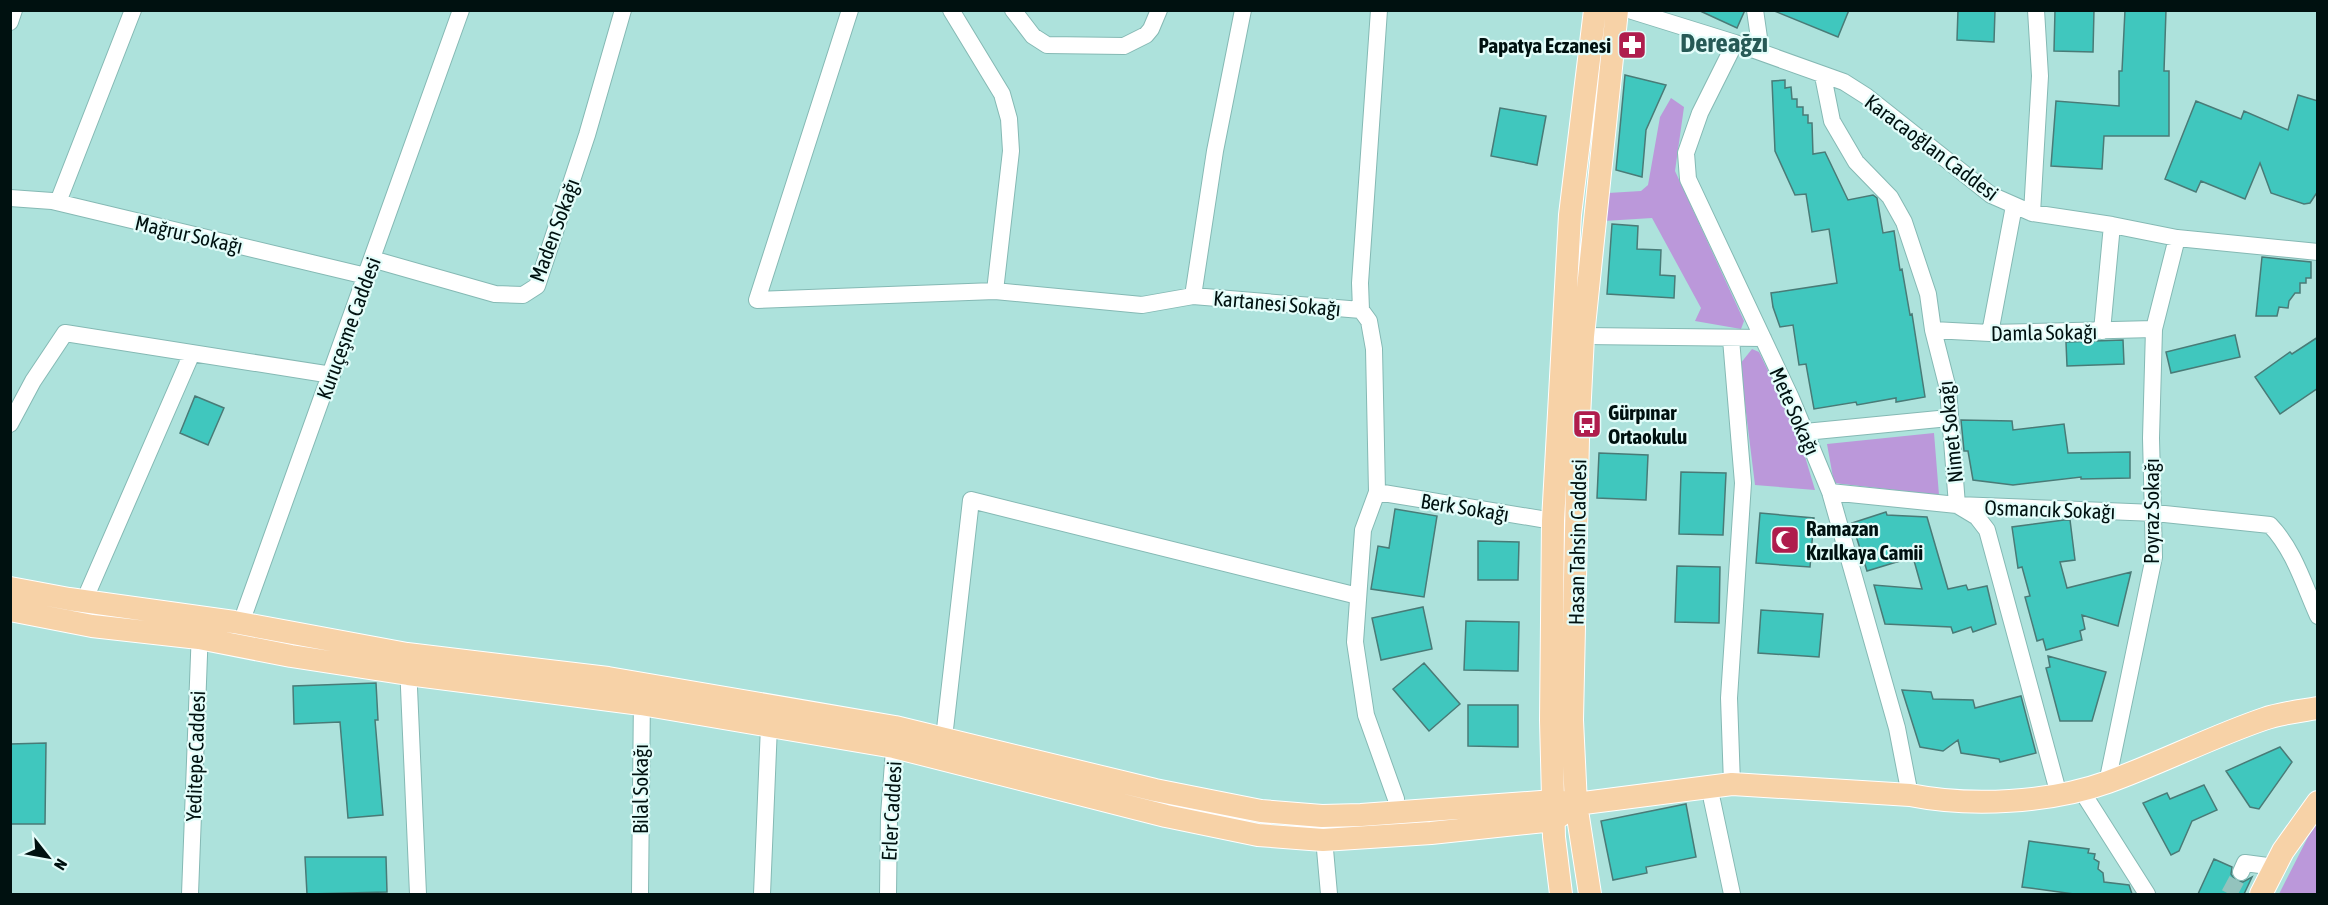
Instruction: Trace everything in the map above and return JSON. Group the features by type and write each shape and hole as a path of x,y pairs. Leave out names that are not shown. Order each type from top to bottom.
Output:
{"main road":[{"name":"Hasan Tahsin Caddesi","path":"1561,894 1556,858 1551,720 1553,521 1570,215 1595,10"},
{"name":"Hasan Tahsin Caddesi","path":"1590,894 1576,804 1572,720 1582,336 1617,10"},
{"path":"10,588 84,601 200,628 234,645 408,664 642,694 895,737 1166,816 1258,835 1323,840 1361,839 1554,810 1576,804 1732,784 1910,795 1932,800 2006,801 2059,795 2107,783 2265,718 2318,708"},
{"path":"10,610 92,626 200,628 241,623 408,664"},
{"path":"642,694 769,726 895,737 944,738 1165,792 1261,811 1322,816 1554,810"},
{"path":"2261,894 2283,851 2318,802"}],"street":[{"path":"10,22 14,10"},
{"path":"58,202 134,10"},
{"name":"Kuruçeşme Caddesi","path":"234,645 461,10"},
{"name":"Maden Sokağı","path":"372,259 495,294 523,295 537,286 587,135 623,10"},
{"name":"Kartanesi Sokağı","path":"850,10 757,300 995,291 1142,305 1193,296 1361,310"},
{"path":"951,10 1002,94 1009,119 1011,151 995,291"},
{"path":"1013,10 1037,40 1047,45 1124,46 1146,35 1159,10"},
{"path":"1193,296 1215,151 1243,10"},
{"path":"1379,10 1360,283 1361,310 1368,321 1374,349 1377,492 1363,530 1355,642 1366,715 1396,799"},
{"name":"Karacaoğlan Caddesi","path":"1629,10 1735,43 1844,82 1866,96 1991,195 2032,213 2177,238 2318,252"},
{"path":"1755,10 1761,52"},
{"path":"2032,213 2040,76 2036,10"},
{"name":"Mete Sokağı","path":"1735,43 1700,113 1686,153 1688,179 1806,432 1830,492 1897,728 1910,795"},
{"name":"Nimet Sokağı","path":"1823,76 1832,121 1856,162 1890,197 1904,222 1928,294 1933,330 1948,389 1958,505 1977,518 1988,530 2059,795"},
{"name":"Mağrur Sokağı","path":"10,198 58,202 366,276"},
{"path":"1990,333 2014,206"},
{"path":"2102,331 2112,225"},
{"name":"Poyraz Sokağı","path":"2107,783 2154,557 2155,513 2151,438 2154,329 2177,238"},
{"name":"Damla Sokağı","path":"1933,330 1990,333 2154,329"},
{"path":"10,424 33,381 65,333 332,375"},
{"path":"1582,336 1763,338"},
{"path":"1731,339 1743,483 1729,698 1732,784"},
{"path":"84,601 192,353"},
{"path":"1806,432 1949,418"},
{"name":"Berk Sokağı","path":"1377,492 1553,521"},
{"name":"Osmancık Sokağı","path":"1830,492 1958,505 2155,513 2270,525 2282,537 2313,595"},
{"path":"944,738 971,500 1358,596"},
{"path":"2313,595 2318,616"},
{"name":"Yeditepe Caddesi","path":"190,894 200,628"},
{"path":"408,664 418,894"},
{"name":"Bilal Sokağı","path":"640,894 642,694"},
{"path":"762,894 769,726"},
{"name":"Erler Caddesi","path":"888,894 889,815 895,737"},
{"path":"1709,786 1732,894"},
{"path":"2082,790 2147,894"},
{"path":"1322,816 1329,894"},
{"path":"2241,872 2245,863 2276,867"}],"shaded area":[{"path":"1671,98 1684,107 1675,171 1744,321 1741,329 1695,321 1701,308 1652,218 1604,221 1608,193 1641,191 1648,185 1660,117"},
{"path":"1752,349 1759,352 1798,433 1815,490 1755,485 1740,364"},
{"path":"1934,433 1939,495 1834,483 1827,444"},
{"path":"2317,824 2317,894 2279,894 2308,837"}],"building":[{"path":"1698,10 1745,10 1737,28"},
{"path":"1772,10 1849,10 1838,37"},
{"path":"1958,10 1995,10 1994,42 1957,40"},
{"path":"2055,10 2094,10 2093,52 2054,51"},
{"path":"2125,10 2166,10 2164,71 2169,71 2169,136 2104,136 2102,169 2051,166 2056,101 2119,106 2119,71 2122,71"},
{"path":"1625,75 1666,85 1646,130 1642,177 1616,170"},
{"path":"1785,80 1785,88 1791,87 1792,99 1797,99 1797,107 1803,107 1803,115 1808,115 1808,123 1812,123 1813,154 1825,152 1848,200 1873,195 1877,198 1883,233 1894,231 1900,270 1902,269 1910,315 1912,314 1925,397 1896,402 1896,398 1857,405 1856,402 1814,409 1806,364 1799,365 1793,325 1780,327 1771,293 1837,283 1829,229 1812,232 1806,194 1795,195 1775,151 1772,81"},
{"path":"2298,95 2318,101 2318,191 2310,203 2304,204 2271,193 2260,163 2245,199 2201,181 2196,192 2165,179 2196,101 2241,119 2244,111 2288,130"},
{"path":"1500,108 1546,116 1537,165 1491,156"},
{"path":"1612,224 1638,226 1637,249 1661,250 1660,275 1675,276 1674,298 1607,294"},
{"path":"2262,257 2311,262 2311,278 2306,278 2306,283 2300,283 2300,293 2295,293 2289,301 2288,308 2279,307 2277,316 2256,316"},
{"path":"2235,335 2240,357 2171,373 2166,352"},
{"path":"2318,337 2318,388 2280,414 2255,377 2290,352 2292,354"},
{"path":"2123,340 2124,364 2067,366 2066,342"},
{"path":"195,396 224,408 208,445 180,433"},
{"path":"1961,420 2012,421 2013,430 2064,424 2068,453 2130,452 2130,478 2081,479 2081,477 2013,485 1973,480 1968,451 1964,451"},
{"path":"1599,453 1648,455 1646,500 1597,498"},
{"path":"1681,472 1726,473 1723,535 1679,534"},
{"path":"1395,509 1437,516 1424,597 1371,589 1378,546 1389,548"},
{"path":"1886,512 1887,515 1927,517 1948,589 1966,585 1968,590 1987,586 1996,624 1973,632 1971,627 1953,633 1951,627 1885,624 1874,585 1922,589 1913,557 1867,571 1852,523"},
{"name":"Ramazan Kızılkaya Camii","path":"1760,513 1814,518 1810,567 1756,563"},
{"path":"2070,520 2075,560 2060,562 2067,588 2131,572 2118,626 2082,615 2085,629 2080,631 2082,640 2046,650 2043,639 2037,641 2025,597 2030,596 2022,567 2018,568 2012,527"},
{"path":"1478,541 1519,542 1518,580 1478,580"},
{"path":"1677,566 1720,567 1719,623 1675,622"},
{"path":"1423,607 1432,649 1381,660 1372,618"},
{"path":"1761,610 1823,614 1819,657 1758,653"},
{"path":"1466,621 1519,622 1518,671 1464,670"},
{"path":"2048,656 2106,672 2092,721 2060,721 2046,668 2050,667"},
{"path":"1424,663 1460,704 1429,731 1393,689"},
{"path":"376,683 378,720 375,720 383,815 348,818 340,722 294,724 293,686"},
{"path":"1902,690 1931,692 1933,699 1973,700 1975,708 2021,696 2036,753 2000,762 1999,759 1961,753 1958,740 1943,751 1920,747"},
{"path":"1468,705 1518,705 1518,747 1468,746"},
{"path":"46,743 45,824 10,824 10,744"},
{"path":"2280,747 2292,762 2259,809 2250,807 2226,771"},
{"path":"2204,785 2217,810 2192,821 2179,851 2171,855 2143,803 2167,793 2170,799"},
{"path":"1686,804 1696,857 1646,867 1647,873 1613,880 1601,821"},
{"path":"2029,841 2089,849 2088,853 2095,854 2094,859 2099,862 2098,869 2103,873 2104,882 2129,885 2132,894 2074,894 2022,887"},
{"path":"305,857 386,857 387,892 307,894"},
{"path":"2214,859 2232,867 2231,874 2236,881 2243,882 2252,877 2244,894 2198,894"}],"tunnel":[{"path":"2229,894 2241,872"}],"place":[{"name":"Papatya Eczanesi","path":"1632,45"},
{"name":"Gürpınar Ortaokulu","path":"1587,424"},
{"name":"Ramazan Kızılkaya Camii","path":"1785,540"}],"district":[{"name":"Dereağzı","path":"1724,42"}]}
